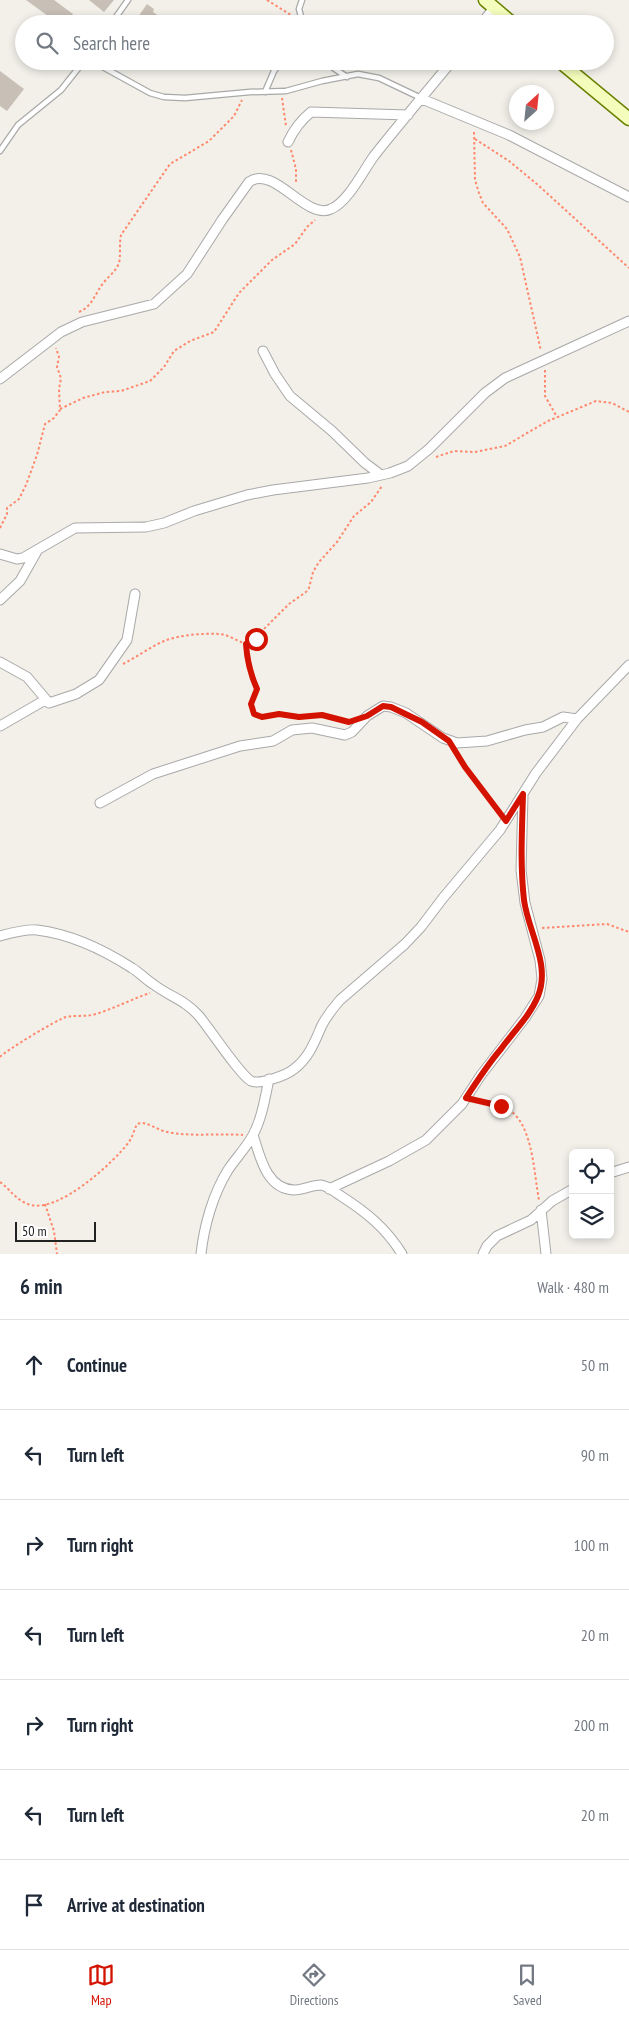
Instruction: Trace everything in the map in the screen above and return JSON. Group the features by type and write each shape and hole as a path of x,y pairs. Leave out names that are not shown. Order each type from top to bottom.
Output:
{"main road":[{"path":"489,4 502,15"},
{"path":"570,70 629,119"}],"street":[{"path":"0,379 61,332 82,322 154,304 187,274 222,220 249,182 254,179 265,180 282,188 316,210 330,210 339,204 445,70"},
{"path":"422,99 517,139 629,197"},
{"path":"288,142 294,129 311,112 408,115"},
{"path":"0,554 17,559 23,558 74,528 146,527 164,523 194,511 247,495 385,474 408,466 429,449 485,393 506,378 629,321"},
{"path":"263,351 290,396 332,431 365,463 385,474"},
{"path":"0,600 20,581 38,548"},
{"path":"0,662 27,677 51,704 84,690 99,680 127,640 135,594"},
{"path":"0,936 36,930 81,942 115,957 162,990 186,1002 252,1081 269,1080 295,1069 313,1047 330,1011 340,1000 405,944 506,821 577,718 629,665"},
{"path":"0,726 46,700"},
{"path":"100,803 153,774 240,746 273,741 292,730 312,728 345,735 352,732 367,716 383,706 391,707 422,722 449,741 471,743 487,741 543,727 563,717 577,718"},
{"path":"329,1189 389,1161 426,1140 466,1098 539,996 542,979 541,969 525,903 521,870 523,794"},
{"path":"201,1254 203,1232 220,1186 228,1169 253,1135 262,1113 269,1080"},
{"path":"253,1135 262,1162 270,1177 278,1185 293,1190 322,1185 372,1217 390,1236 402,1254"},
{"path":"614,1172 629,1167"},
{"path":"483,1254 487,1246 497,1236 532,1220 552,1201 569,1191"},
{"path":"541,1210 546,1254"}],"lane":[{"path":"117,15 128,0"},
{"path":"301,15 299,9 302,0"},
{"path":"0,151 18,125 61,90 77,70"},
{"path":"108,70 150,93 164,97 185,98 246,92 286,91 358,74 368,75 394,85 422,99"},
{"path":"266,92 275,70"},
{"path":"336,70 347,77"}],"path":[{"path":"267,0 289,15"},
{"path":"73,315 88,306 103,283 116,269 120,259 121,235 170,164 209,141 225,126 234,116 246,92"},
{"path":"474,120 475,180 483,203 507,229 520,257 545,371 545,396 557,417"},
{"path":"475,139 509,161 538,185 629,268"},
{"path":"0,528 8,514 7,508 19,499 26,485 45,424 54,418 60,409 82,398 105,392 121,391 150,381 164,367 174,351 190,341 214,332 239,293 272,260 296,244 308,227 324,211"},
{"path":"52,339 59,357 57,364 61,378 59,388 60,409"},
{"path":"431,458 454,451 475,452 505,446 536,427 596,401 612,403 629,412"},
{"path":"246,644 256,639 277,616 306,592 311,584 313,572 319,562 340,538 354,516 376,496 385,474"},
{"path":"104,672 166,641 183,637 227,634 246,644"},
{"path":"246,644 248,668 257,689 251,704 254,714 262,717 279,714 299,717 322,715 349,722 367,716"},
{"path":"449,741 465,767 506,821"},
{"path":"532,928 607,924 629,932"},
{"path":"0,1057 10,1048 60,1019 74,1016 90,1016 162,990"},
{"path":"466,1098 501,1106 513,1112 524,1128 528,1139 541,1210"},
{"path":"0,1182 18,1200 34,1206 45,1204 86,1184 99,1174 130,1140 139,1123 145,1123 163,1131 180,1134 224,1133 253,1135"},
{"path":"45,1204 54,1231 57,1254"}],"building":[{"path":"26,0 54,0 73,14 72,15 47,15"},
{"path":"89,0 114,0 104,12"},
{"path":"147,4 154,9 153,12 157,15 139,15"},
{"path":"0,71 24,89 7,111 0,106"}],"route":[{"path":"256,639 246,644 246,658 257,689 251,704 254,714 262,717 279,714 292,717 322,715 349,722 367,716 383,706 391,707 422,722 449,741 465,767 506,821 523,794 521,870 525,903 540,960 542,979 539,996 466,1098 501,1106"}]}
